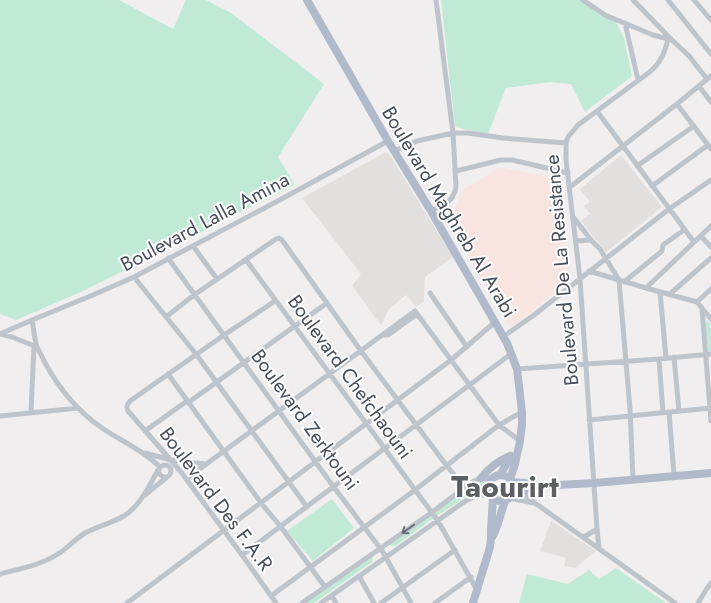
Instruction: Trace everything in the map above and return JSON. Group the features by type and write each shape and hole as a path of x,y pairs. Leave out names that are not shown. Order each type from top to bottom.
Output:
{"main road":[{"name":"Boulevard Maghreb Al Arabi","path":"307,0 504,336 517,369 522,424 520,440 513,454 496,476"},
{"name":"Boulevard Maghreb Al Arabi","path":"491,539 496,531 499,517 510,490 515,464 513,454"},
{"path":"481,478 495,464 513,454"},
{"path":"510,490 507,477 496,476 489,483 488,488 491,496 498,500 510,490 523,491 540,486 711,473"},
{"name":"Boulevard Maghreb Al Arabi","path":"473,603 491,539 491,496"}],"street":[{"path":"431,211 451,200 455,194 456,171 436,0"},
{"path":"583,0 605,15 652,35 670,39"},
{"path":"570,187 709,77 633,0"},
{"path":"668,0 711,54"},
{"path":"694,0 711,20"},
{"path":"625,23 638,80"},
{"name":"Boulevard De La Resistance","path":"599,548 580,279 566,160 566,143 568,137 578,124 657,66 670,39"},
{"path":"699,86 711,102"},
{"path":"652,186 710,147 677,104"},
{"path":"597,111 694,242"},
{"path":"637,166 694,126"},
{"path":"394,151 417,142 453,133 566,143"},
{"name":"Boulevard Lalla Amina","path":"0,334 134,277 388,141"},
{"path":"456,171 489,162 506,160 568,173"},
{"path":"504,336 534,315 669,209 711,180"},
{"path":"573,217 606,257 622,281 633,479"},
{"path":"646,288 711,226"},
{"path":"622,281 662,252 664,245 684,230"},
{"path":"701,236 711,247"},
{"path":"166,317 279,238 361,351 464,486"},
{"path":"576,241 591,240"},
{"path":"193,246 217,280"},
{"name":"Boulevard Zerktouni","path":"168,258 380,548 411,603"},
{"path":"670,294 711,258"},
{"name":"Boulevard Chefchaouni","path":"246,260 438,521 477,590"},
{"path":"589,271 697,302 711,319"},
{"path":"134,277 196,354 307,507"},
{"path":"697,302 711,290"},
{"path":"660,292 666,358"},
{"path":"430,293 467,347"},
{"path":"275,301 168,374 261,503 325,586"},
{"path":"145,431 327,303"},
{"path":"702,308 709,354 711,421"},
{"path":"186,479 382,335 388,335 417,314 500,425 520,440"},
{"path":"31,412 35,347 32,320"},
{"path":"127,603 399,400 467,347 495,322"},
{"path":"0,334 35,347 59,386 78,408 101,427 145,453 171,460 206,464"},
{"path":"242,555 511,354"},
{"path":"517,369 709,354"},
{"path":"674,358 679,411"},
{"path":"659,359 674,475"},
{"name":"Boulevard Des F.A.R","path":"168,374 127,404 126,408 171,460 173,466 186,479 276,603"},
{"path":"0,416 78,408"},
{"path":"589,420 710,408"},
{"path":"271,596 500,425 522,412"},
{"path":"145,453 159,469 160,475 167,477"},
{"path":"0,574 56,556 84,534 124,516 136,506 142,496 159,469 161,465 173,466 167,477 142,496"},
{"path":"302,603 431,513 464,486 481,478 496,476"},
{"path":"510,490 535,504 675,603"},
{"path":"321,603 471,497 480,495 491,496"},
{"path":"584,538 597,529"},
{"path":"380,603 455,550"},
{"path":"359,576 374,603"},
{"path":"435,603 470,577"},
{"path":"698,603 711,584"},
{"path":"332,596 336,603"}],"shaded area":[{"path":"386,152 453,257 425,277 424,301 416,307 406,295 389,309 381,325 352,286 361,274 302,198"},
{"path":"621,155 662,207 606,252 581,221 590,214 584,206 590,202 580,189"},
{"path":"500,167 558,179 569,271 568,280 565,285 510,328 447,219 456,207 461,191"},
{"path":"551,521 596,551 575,568 564,566 566,558 540,551"}],"green space":[{"path":"0,0 119,0 173,29 186,0 206,0 231,13 324,84 278,157 295,185 83,291 16,320 0,314"},
{"path":"441,0 582,0 616,22 624,38 632,76 585,112 571,84 550,82 506,88 488,134 455,127"},
{"path":"707,320 711,325 711,351 708,351 705,322"},
{"path":"484,479 491,479 490,489 483,488 477,490 395,546 391,546 390,544 435,511"},
{"path":"332,499 354,528 313,561 287,531"},
{"path":"371,557 373,558 372,562 314,603 303,603"},
{"path":"616,568 666,603 519,603 527,574 568,584 589,570 599,579"}],"district":[{"name":"Taourirt","path":"505,486"}]}
